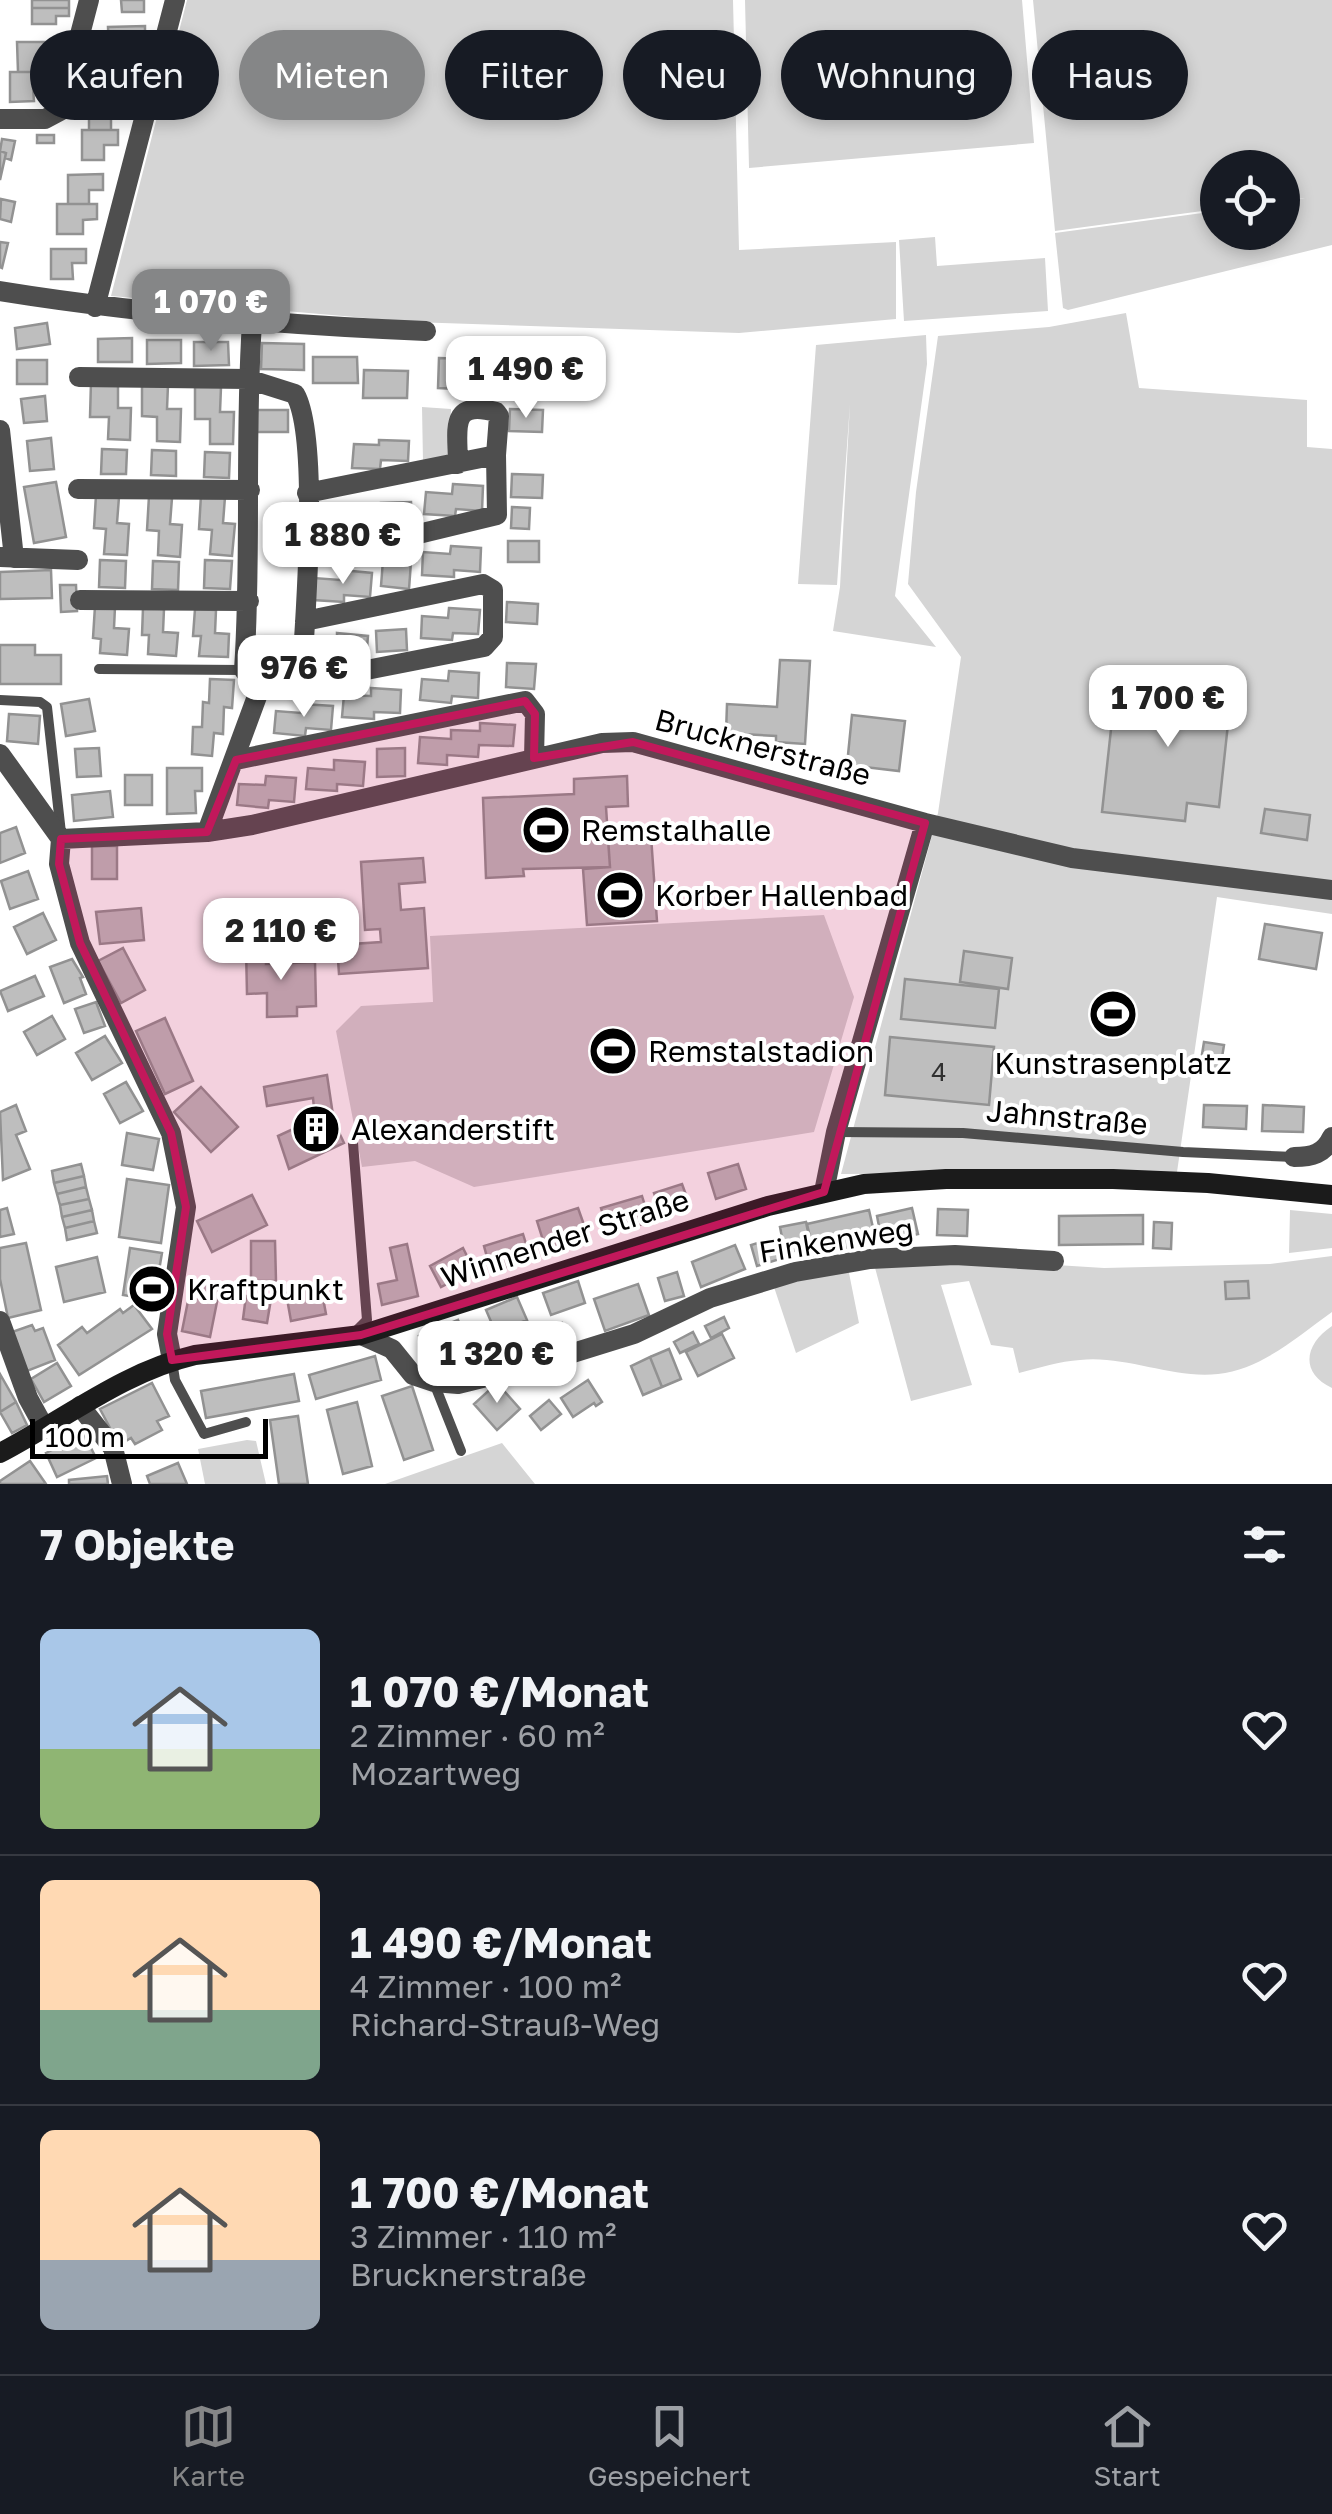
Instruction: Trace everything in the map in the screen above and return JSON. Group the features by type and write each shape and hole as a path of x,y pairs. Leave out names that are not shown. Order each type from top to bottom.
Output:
{"street":[{"path":"0,119 45,119 60,111 90,0"},
{"path":"94,307 174,0"},
{"path":"0,292 94,307 252,323 426,331"},
{"path":"252,323 244,670 259,690"},
{"path":"80,377 248,379 295,394 304,410 308,494 300,684"},
{"path":"308,554 381,543 497,515 499,416 491,410 467,409 461,414 458,464"},
{"path":"0,430 7,558 78,560"},
{"path":"308,494 496,456"},
{"path":"78,488 250,490"},
{"path":"259,690 484,648 493,637 493,590 483,584 305,621"},
{"path":"80,600 248,601"},
{"path":"208,832 259,690"},
{"path":"236,760 525,701 535,714 534,758"},
{"name":"Brucknerstraße","path":"61,839 208,832 299,815 602,742 633,742 926,823 1072,858 1332,890"},
{"path":"0,754 61,839 58,864 80,943 171,1133 186,1208 167,1334 172,1360"},
{"path":"824,1192 836,1132 926,823"},
{"path":"1294,1156 1310,1157 1327,1148 1332,1137"},
{"name":"Winnender Straße","path":"0,1452 25,1445 102,1391 172,1360 354,1337 716,1222 824,1192 904,1180 1113,1179 1332,1195"},
{"name":"Finkenweg","path":"434,1382 458,1384 531,1366 634,1334 744,1285 795,1272 870,1259 955,1254 1054,1261"},
{"path":"0,1323 28,1398 45,1429"},
{"path":"354,1337 392,1349 413,1375 434,1382"},
{"path":"80,1406 114,1448 122,1484"}],"lane":[{"path":"99,669 244,670"},
{"path":"0,700 40,702 48,707 61,839"},
{"name":"Jahnstraße","path":"836,1132 963,1133 1182,1152 1294,1156"},
{"path":"353,1143 368,1320 354,1337"},
{"path":"172,1360 175,1380 204,1434 246,1422"},
{"path":"434,1382 461,1450"}],"highlighted area":[{"path":"525,701 535,714 534,758 633,742 925,823 824,1192 361,1335 172,1360 167,1334 186,1207 171,1133 80,943 59,864 61,839 207,832 236,760"}],"shaded area":[{"path":"187,0 733,0 734,30 623,30 623,120 736,120 739,250 896,242 896,319 739,333 412,322 111,296 156,120 219,120 219,30 179,30"},
{"path":"745,0 1022,0 1034,143 749,168 748,120 761,120 761,30 746,30"},
{"path":"1033,0 1332,0 1332,245 1068,310 1063,308 1055,233 1200,213 1200,250 1300,250 1300,199 1305,198 1300,199 1300,150 1200,150 1200,211 1055,231 1044,120 1188,120 1188,30 1036,30"},
{"path":"935,237 937,266 1045,258 1048,311 904,321 899,240"},
{"path":"1126,313 1139,388 1307,400 1307,447 1332,449 1332,914 1217,897 1177,1172 841,1174 938,813 961,657 908,584 916,492 938,336 1049,327"},
{"path":"926,335 927,364 895,596 936,647 833,631 840,587 850,404 837,585 798,584 816,345"},
{"path":"422,407 451,409 449,456 423,462"},
{"path":"824,915 854,997 814,1132 474,1187 415,1161 362,1167 336,1031 361,1006 433,1002 430,936"},
{"path":"1290,1210 1332,1214 1332,1248 1289,1253"},
{"path":"1332,1256 1332,1312 1264,1359 1218,1374 1183,1373 1097,1359 1019,1373 1013,1348 991,1345 969,1281 941,1285 972,1385 911,1401 874,1264 957,1259 1104,1268 1270,1264"},
{"path":"848,1268 859,1323 796,1353 774,1287"},
{"path":"1332,1326 1332,1388 1314,1374 1310,1358 1316,1341"},
{"path":"256,1441 266,1484 205,1484 198,1449"},
{"path":"502,1443 535,1484 385,1484"}],"building":[{"path":"32,0 69,0 69,8 32,8"},
{"path":"121,0 144,0 144,12 122,12"},
{"path":"32,8 69,8 69,16 56,16 56,24 32,24"},
{"path":"145,26 145,30 108,30"},
{"path":"17,42 30,42 30,72 18,72"},
{"path":"10,72 30,72 30,101 10,102"},
{"path":"89,120 111,120 111,130 89,130"},
{"path":"82,130 118,130 118,145 104,145 104,160 82,160"},
{"path":"37,135 54,135 54,143 37,143"},
{"path":"2,139 15,141 11,160 0,151"},
{"path":"0,151 6,153 0,180"},
{"path":"103,174 103,190 89,190 89,204 68,204 68,175"},
{"path":"1,199 15,202 11,222 0,219"},
{"path":"57,204 97,204 97,219 83,220 83,234 57,234"},
{"path":"0,242 8,243 2,268 0,267"},
{"path":"51,249 86,249 86,263 72,263 73,279 51,279"},
{"path":"47,323 50,344 17,349 15,328"},
{"path":"132,338 132,362 98,362 98,339"},
{"path":"147,340 181,340 181,363 147,364"},
{"path":"194,342 228,342 229,365 194,366"},
{"path":"262,343 304,344 304,370 261,369"},
{"path":"313,357 357,357 358,383 313,383"},
{"path":"439,358 524,361 523,392 438,388"},
{"path":"17,360 47,360 47,384 17,384"},
{"path":"364,370 408,371 407,398 363,398"},
{"path":"91,382 118,383 118,408 131,408 130,440 108,439 109,417 90,417"},
{"path":"142,384 168,385 167,409 181,409 180,442 157,441 157,417 142,416"},
{"path":"195,387 221,387 220,412 234,412 233,444 210,444 210,419 195,419"},
{"path":"45,396 47,421 24,423 21,399"},
{"path":"510,409 543,410 542,432 509,431"},
{"path":"257,410 288,410 288,432 257,432"},
{"path":"51,438 54,469 30,471 27,441"},
{"path":"379,440 409,441 408,461 381,460 380,469 352,468 354,444 379,445"},
{"path":"102,449 127,450 126,474 101,474"},
{"path":"152,450 176,451 176,476 151,475"},
{"path":"205,452 230,453 229,478 204,477"},
{"path":"512,474 543,475 542,498 511,497"},
{"path":"56,482 66,537 34,543 24,487"},
{"path":"453,484 483,486 482,511 456,509 455,516 424,514 426,492 452,494"},
{"path":"96,495 119,497 117,523 129,524 127,555 104,554 106,529 94,528"},
{"path":"201,495 225,497 223,523 235,524 232,556 210,554 212,530 199,529"},
{"path":"149,496 172,498 170,524 182,525 180,557 158,555 159,531 147,530"},
{"path":"411,502 412,521 382,522 381,503"},
{"path":"512,507 530,508 529,529 511,528"},
{"path":"342,509 373,511 371,535 345,534 345,541 313,539 315,517 341,519"},
{"path":"508,541 539,541 539,562 508,562"},
{"path":"451,546 481,548 480,572 454,570 454,577 422,575 423,552 450,554"},
{"path":"100,560 126,561 125,588 99,587"},
{"path":"205,560 232,561 230,589 204,588"},
{"path":"383,560 411,562 409,589 381,586"},
{"path":"153,561 179,562 178,590 152,589"},
{"path":"51,570 52,598 0,599 0,572"},
{"path":"341,570 372,573 370,597 344,595 344,602 313,600 314,578 340,580"},
{"path":"60,585 76,585 77,611 61,612"},
{"path":"507,602 538,604 537,624 506,622"},
{"path":"95,606 115,607 114,628 129,629 127,655 100,653 101,639 93,638"},
{"path":"143,608 164,609 163,632 178,633 176,656 148,654 149,635 142,635"},
{"path":"449,608 480,610 478,634 453,633 452,640 421,638 422,616 448,618"},
{"path":"195,609 216,610 215,633 229,634 228,657 199,656 201,636 193,636"},
{"path":"406,629 407,650 377,652 376,631"},
{"path":"337,633 368,636 366,660 341,658 340,665 309,663 311,641 337,643"},
{"path":"0,645 35,645 35,655 61,655 61,684 0,684"},
{"path":"780,660 810,661 805,744 776,742 776,736 726,733 727,704 777,707"},
{"path":"507,663 536,664 534,689 506,687"},
{"path":"449,671 479,673 478,698 452,696 451,703 420,700 422,679 448,681"},
{"path":"1140,677 1232,687 1219,807 1187,803 1185,821 1102,812 1113,711 1137,713"},
{"path":"210,679 234,680 232,708 224,707 223,734 214,733 212,756 192,754 193,727 202,727 203,702 209,703"},
{"path":"371,688 401,690 400,713 374,712 374,719 342,717 344,695 371,696"},
{"path":"89,699 95,731 66,736 61,704"},
{"path":"302,704 333,706 331,730 306,728 305,736 274,733 276,711 301,713"},
{"path":"9,714 40,716 38,744 7,741"},
{"path":"852,715 905,721 899,771 847,765"},
{"path":"480,723 515,725 513,746 479,745 478,757 447,755 447,765 418,763 420,737 451,739 451,730 480,731"},
{"path":"99,748 101,776 77,777 75,749"},
{"path":"405,748 405,776 377,777 377,749"},
{"path":"334,760 365,762 363,786 337,784 337,791 306,789 308,768 334,770"},
{"path":"167,768 202,768 202,791 195,791 196,813 167,814"},
{"path":"125,775 152,775 152,805 125,805"},
{"path":"266,776 296,778 294,802 269,800 268,808 237,805 239,784 265,785"},
{"name":"Remstalhalle","path":"627,776 628,806 606,807 610,867 523,869 524,876 486,878 483,798 574,794 574,779"},
{"path":"110,791 113,817 74,821 72,795"},
{"path":"1265,809 1310,815 1307,840 1261,833"},
{"path":"16,827 25,853 0,863 0,833"},
{"name":"Korber Hallenbad","path":"651,836 657,921 587,925 583,869 610,867 608,839"},
{"path":"92,846 117,846 117,879 92,879"},
{"path":"423,858 425,882 399,884 401,910 424,908 428,968 339,974 337,945 381,942 380,929 365,930 361,862"},
{"path":"28,871 38,899 10,909 1,881"},
{"path":"141,908 144,940 100,944 96,912"},
{"path":"43,913 56,940 27,954 14,927"},
{"path":"1265,924 1322,933 1316,969 1259,959"},
{"path":"266,947 266,964 315,962 316,1006 297,1007 297,1016 267,1017 267,993 247,994 246,948"},
{"path":"123,948 145,990 121,1003 98,961"},
{"path":"964,951 1012,958 1008,989 960,982"},
{"path":"72,959 83,977 80,978 86,994 64,1003 50,967"},
{"path":"35,976 44,996 8,1011 0,991"},
{"path":"905,979 999,989 995,1028 901,1019"},
{"path":"96,1002 105,1026 84,1033 75,1009"},
{"path":"52,1016 65,1039 37,1055 24,1032"},
{"path":"165,1018 193,1081 165,1094 136,1031"},
{"path":"105,1036 122,1063 92,1080 76,1053"},
{"path":"890,1037 994,1047 989,1105 885,1095"},
{"path":"1204,1042 1224,1045 1219,1076 1199,1073"},
{"name":"Alexanderstift","path":"327,1075 334,1122 344,1143 289,1169 278,1136 315,1119 313,1098 267,1106 264,1087"},
{"path":"126,1082 143,1111 120,1123 104,1094"},
{"path":"201,1087 238,1127 211,1152 174,1112"},
{"path":"16,1105 26,1131 16,1135 30,1169 3,1180 0,1112"},
{"path":"1204,1105 1247,1106 1246,1129 1203,1127"},
{"path":"1263,1105 1304,1107 1303,1132 1262,1131"},
{"path":"127,1133 159,1139 153,1170 122,1165"},
{"path":"81,1164 84,1176 54,1183 52,1171"},
{"path":"738,1164 746,1189 716,1199 708,1173"},
{"path":"84,1176 86,1187 57,1194 54,1183"},
{"path":"127,1179 169,1185 161,1243 119,1237"},
{"path":"682,1184 690,1206 662,1215 654,1193"},
{"path":"86,1187 89,1199 60,1205 57,1194"},
{"path":"252,1195 267,1225 212,1252 197,1221"},
{"path":"642,1196 650,1222 609,1234 601,1208"},
{"path":"89,1199 92,1210 62,1217 60,1205"},
{"path":"7,1208 14,1234 0,1237 0,1210"},
{"path":"578,1208 589,1239 547,1253 537,1221"},
{"path":"912,1208 918,1234 882,1242 877,1216"},
{"path":"938,1209 968,1210 967,1236 937,1235"},
{"path":"92,1210 94,1221 65,1228 62,1217"},
{"path":"869,1210 876,1241 814,1255 807,1224"},
{"path":"1143,1215 1143,1244 1059,1245 1059,1216"},
{"path":"94,1221 97,1233 67,1240 65,1228"},
{"path":"806,1222 811,1247 785,1253 780,1227"},
{"path":"1154,1222 1172,1223 1171,1249 1153,1248"},
{"path":"523,1234 531,1260 491,1272 484,1246"},
{"path":"774,1238 780,1259 757,1266 751,1245"},
{"path":"251,1241 275,1241 276,1281 251,1281"},
{"path":"26,1243 41,1310 8,1318 0,1279 0,1248"},
{"path":"407,1244 418,1296 382,1305 378,1284 397,1280 390,1248"},
{"path":"735,1245 745,1269 701,1287 692,1262"},
{"path":"130,1248 162,1253 154,1300 123,1295"},
{"path":"463,1248 474,1270 441,1287 430,1266"},
{"path":"97,1257 105,1292 64,1302 56,1267"},
{"path":"677,1272 684,1296 665,1301 658,1278"},
{"path":"192,1281 220,1287 210,1337 182,1331"},
{"path":"578,1281 585,1303 551,1315 543,1293"},
{"path":"1248,1281 1249,1298 1226,1299 1225,1282"},
{"path":"638,1284 649,1315 605,1331 594,1299"},
{"path":"321,1287 326,1314 291,1321 286,1293"},
{"path":"246,1296 271,1299 267,1323 243,1319"},
{"path":"517,1297 527,1320 496,1333 486,1310"},
{"path":"134,1305 152,1329 79,1375 58,1345 82,1327 87,1333 120,1309 123,1313"},
{"path":"724,1317 729,1328 711,1338 705,1326"},
{"path":"458,1320 470,1350 431,1366 419,1336"},
{"path":"562,1323 569,1345 541,1353 537,1339 542,1337 540,1329"},
{"path":"32,1325 35,1331 43,1328 55,1360 27,1371 12,1332"},
{"path":"526,1331 534,1351 506,1362 498,1341"},
{"path":"693,1332 699,1344 680,1353 674,1342"},
{"path":"722,1334 734,1358 698,1376 686,1352"},
{"path":"669,1349 681,1379 662,1387 650,1357"},
{"path":"375,1356 381,1380 316,1399 309,1375"},
{"path":"650,1357 662,1387 643,1395 631,1366"},
{"path":"57,1363 71,1386 44,1402 31,1379"},
{"path":"0,1374 16,1402 0,1412"},
{"path":"294,1374 299,1401 206,1418 201,1391"},
{"path":"588,1380 602,1402 573,1417 561,1398"},
{"path":"152,1383 169,1416 157,1421 162,1430 135,1444 131,1438 119,1445 100,1409"},
{"path":"497,1383 520,1409 497,1430 474,1404"},
{"path":"412,1386 433,1450 404,1460 382,1396"},
{"path":"549,1400 561,1414 541,1430 530,1416"},
{"path":"16,1402 27,1425 12,1433 0,1412"},
{"path":"357,1402 372,1466 343,1474 327,1410"},
{"path":"298,1416 308,1484 279,1484 270,1420"},
{"path":"84,1434 96,1458 57,1477 46,1453"},
{"path":"30,1461 46,1484 0,1484 0,1481"},
{"path":"178,1463 187,1484 150,1484 147,1476"},
{"path":"107,1476 108,1484 69,1484 69,1480"}],"place":[{"name":"Remstalhalle","path":"546,830"},
{"name":"Korber Hallenbad","path":"620,895"},
{"name":"Kunstrasenplatz","path":"1113,1014"},
{"name":"Remstalstadion","path":"613,1051"},
{"name":"Alexanderstift","path":"316,1129"},
{"name":"Kraftpunkt","path":"152,1289"}]}
